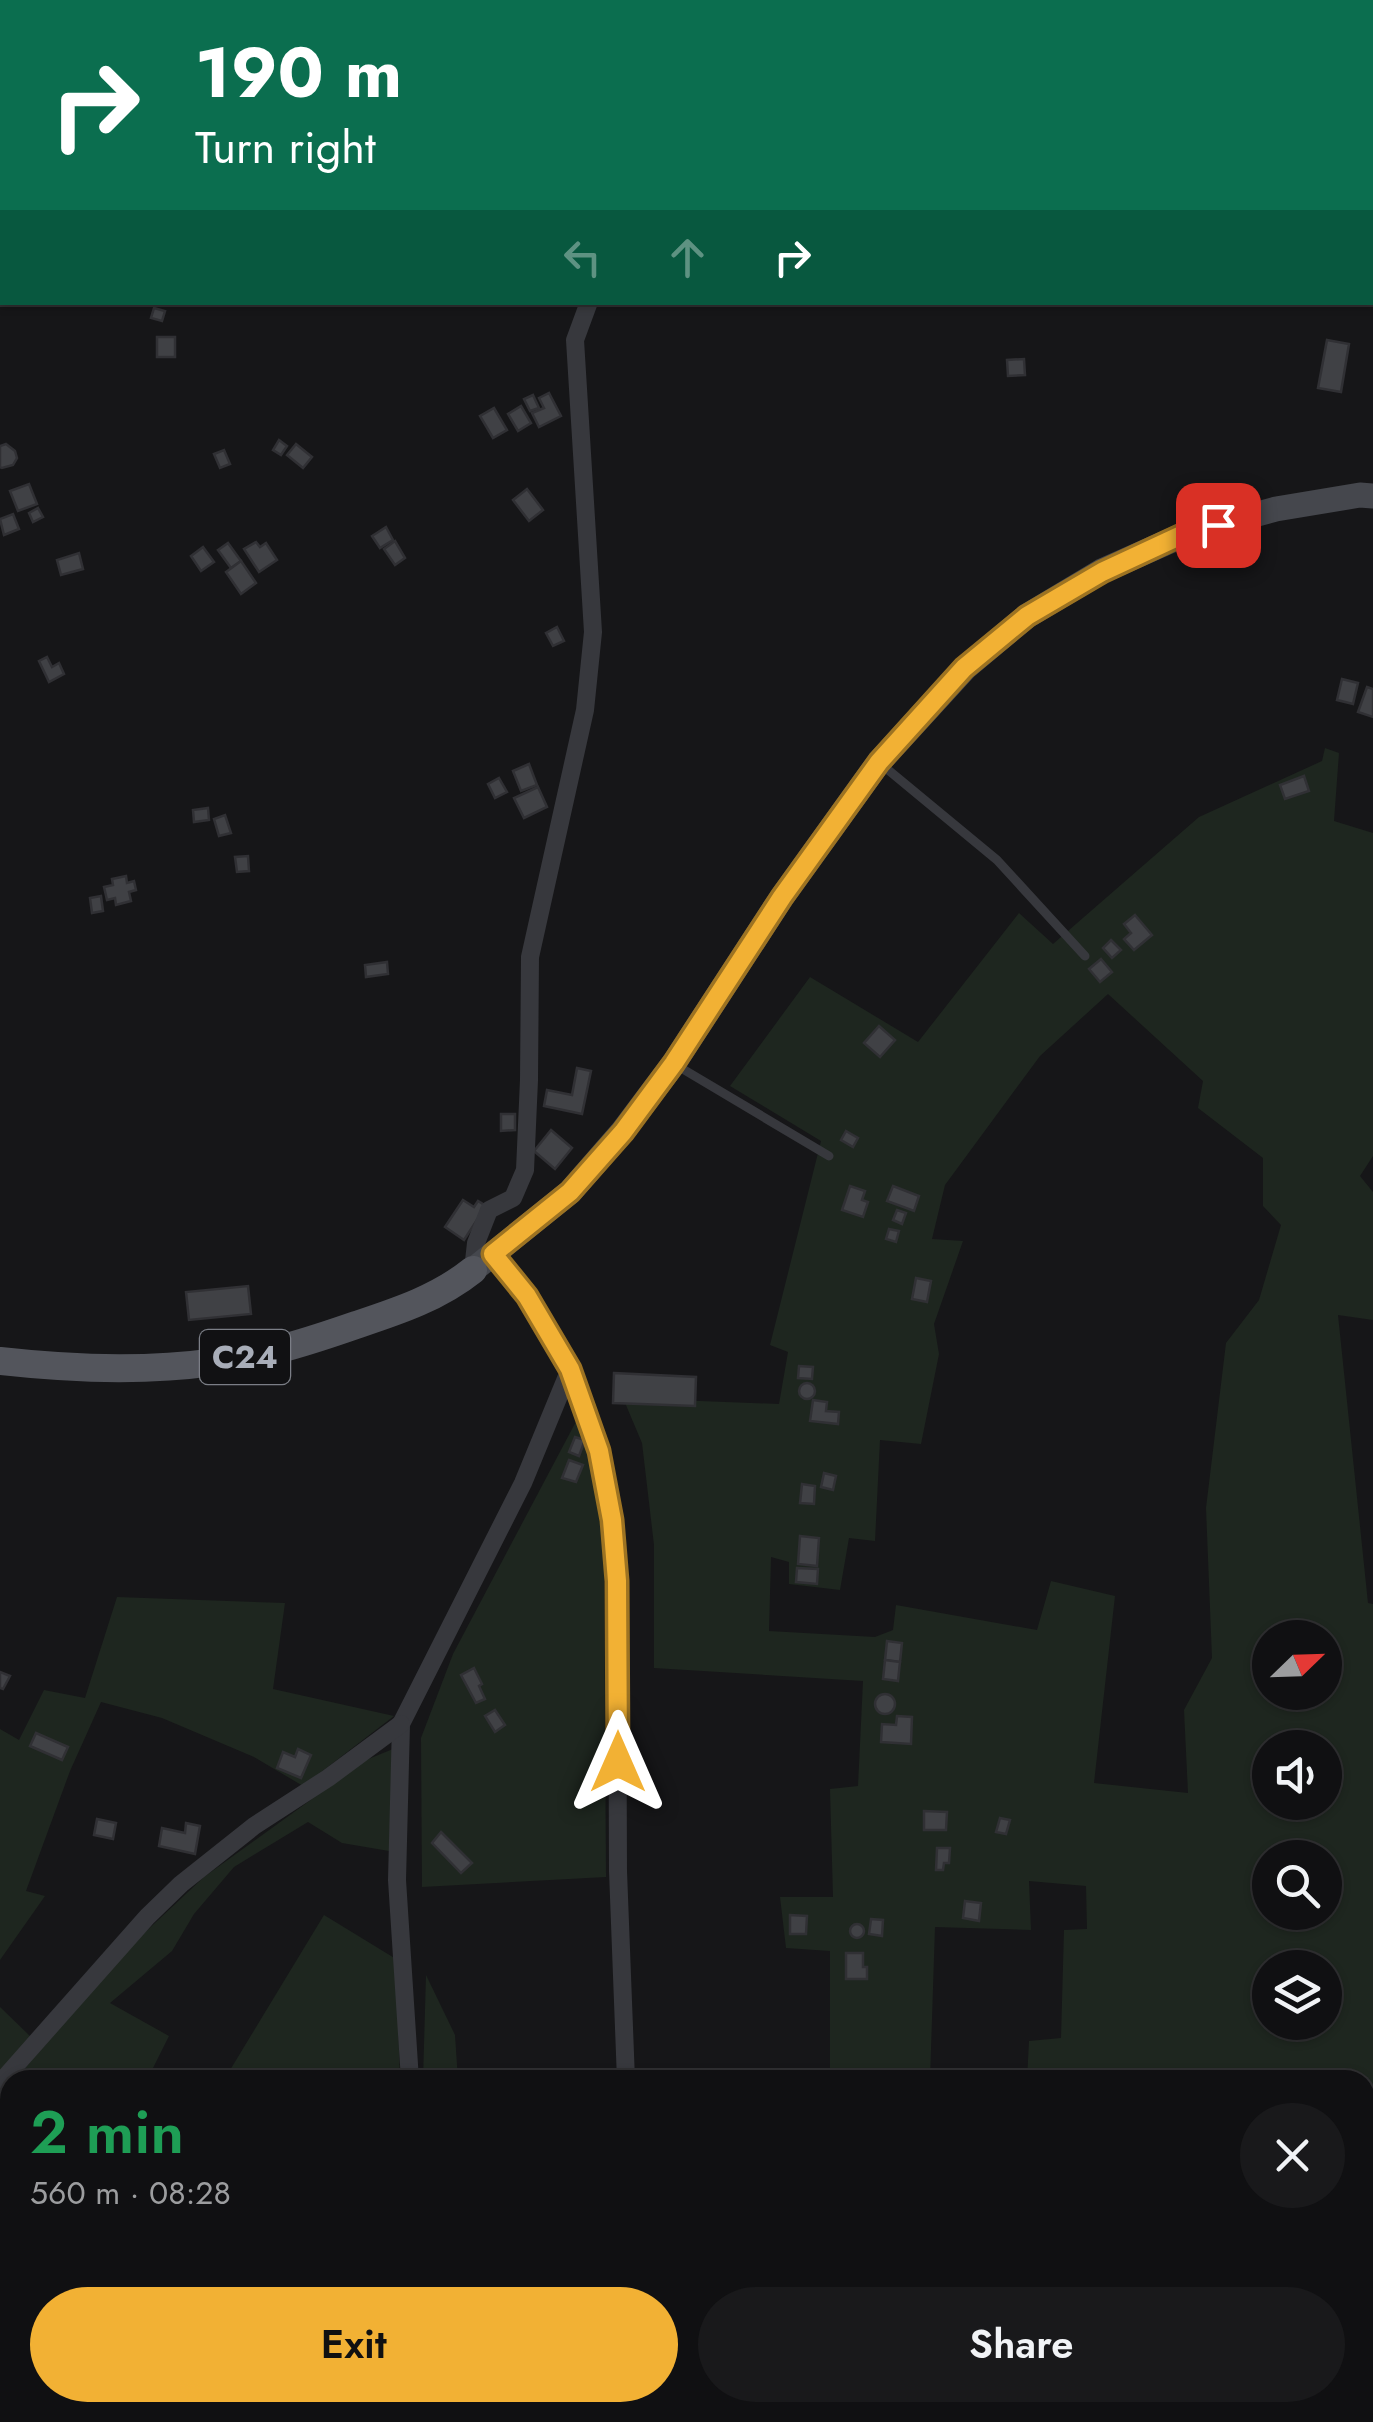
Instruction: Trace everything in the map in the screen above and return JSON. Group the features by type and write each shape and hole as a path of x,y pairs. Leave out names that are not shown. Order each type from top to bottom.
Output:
{"main road":[{"name":"C24","path":"0,1361 128,1370 216,1362 280,1350 411,1307 453,1286 570,1192 623,1132 879,762 964,668 1027,616 1102,572 1188,532 1276,509 1373,496"}],"street":[{"path":"588,305 575,340 593,632 585,710 530,957 525,1170 513,1198 489,1210 476,1243 483,1262 527,1296 570,1369 599,1451 617,1581 618,1872 626,2070"},
{"path":"11,2070 146,1917 181,1884 254,1826 328,1778 400,1724 516,1499 570,1369"},
{"path":"400,1724 397,1880 409,2070"}],"lane":[{"path":"879,762 997,860 1085,956"},
{"path":"674,1063 829,1156"}],"shaded area":[{"path":"1325,748 1339,753 1334,821 1373,833 1373,1156 1360,1176 1373,1192 1373,1320 1338,1315 1368,1603 1373,1604 1373,2070 1028,2070 1029,2041 1061,2038 1064,1930 1087,1929 1086,1886 1029,1881 1031,1930 935,1927 930,2070 830,2070 830,1951 786,1948 780,1897 833,1897 830,1789 858,1786 863,1681 654,1668 654,1545 642,1443 623,1398 779,1404 788,1352 770,1345 821,1141 730,1086 810,977 918,1042 1019,913 1053,944 1199,817 1322,761","holes":["1108,994 1203,1081 1198,1108 1263,1158 1263,1206 1281,1225 1259,1300 1226,1343 1206,1508 1212,1658 1184,1710 1188,1793 1094,1783 1115,1596 1051,1581 1037,1630 896,1605 893,1630 875,1637 769,1631 771,1557 789,1562 789,1584 840,1590 849,1538 875,1541 880,1440 921,1444 939,1354 934,1324 963,1241 932,1239 945,1185 1040,1056"]},
{"path":"580,1414 597,1470 604,1567 606,1877 422,1887 421,1738 453,1654"},
{"path":"117,1597 285,1603 273,1689 394,1716 303,1786 254,1757 162,1718 101,1702 70,1771 26,1891 45,1896 0,1960 0,1729 19,1740 44,1690 85,1698"},
{"path":"393,1749 389,1851 342,1843 308,1822 234,1867 194,1914 172,1951 110,2003 169,2036 152,2070 24,2070 124,1952 204,1877 366,1760"},
{"path":"324,1915 396,1959 400,2070 230,2070"},
{"path":"426,1975 455,2035 457,2070 423,2070"},
{"path":"0,2007 32,2038 0,2070"}],"building":[{"path":"154,308 165,311 162,321 151,318"},
{"path":"157,337 175,337 175,357 157,357"},
{"path":"1327,340 1349,344 1341,392 1318,388"},
{"path":"1024,359 1025,375 1008,376 1007,360"},
{"path":"549,393 561,416 539,427 532,413 544,408 539,398"},
{"path":"533,395 539,408 530,411 524,399"},
{"path":"521,406 531,423 518,431 508,414"},
{"path":"494,408 507,430 493,438 480,416"},
{"path":"279,440 287,446 281,455 273,450"},
{"path":"6,444 17,458 13,465 2,468 0,446"},
{"path":"296,444 312,457 303,468 287,455"},
{"path":"224,450 230,464 220,468 214,454"},
{"path":"29,484 37,504 18,511 10,491"},
{"path":"527,489 543,510 529,521 513,500"},
{"path":"38,508 43,517 33,522 29,513"},
{"path":"13,514 19,529 4,535 0,519"},
{"path":"386,527 393,540 380,548 372,536"},
{"path":"395,541 405,558 395,565 384,549"},
{"path":"256,542 260,547 266,543 277,560 259,572 244,549"},
{"path":"228,543 241,561 231,568 218,550"},
{"path":"203,547 214,562 201,571 191,556"},
{"path":"79,553 83,569 61,575 57,560"},
{"path":"241,561 256,583 241,594 226,572"},
{"path":"557,627 564,641 553,646 546,633"},
{"path":"47,657 52,667 59,663 64,674 49,682 39,661"},
{"path":"1342,679 1358,683 1353,704 1337,700"},
{"path":"1367,687 1373,689 1373,717 1358,712"},
{"path":"529,764 537,785 521,791 513,771"},
{"path":"1304,776 1309,791 1285,799 1280,785"},
{"path":"499,778 507,792 495,798 488,784"},
{"path":"538,787 547,807 524,818 514,798"},
{"path":"208,808 209,820 194,822 193,810"},
{"path":"225,815 231,833 219,836 214,819"},
{"path":"248,856 249,871 237,872 235,857"},
{"path":"126,876 127,883 134,881 136,890 129,892 131,901 116,905 115,898 107,900 104,887 113,885 112,879"},
{"path":"101,896 103,911 92,913 90,898"},
{"path":"1135,915 1152,935 1134,950 1124,939 1131,933 1124,924"},
{"path":"1111,940 1121,950 1112,958 1103,948"},
{"path":"1101,959 1112,972 1100,982 1089,969"},
{"path":"387,962 388,974 366,977 365,965"},
{"path":"879,1026 895,1040 880,1057 864,1043"},
{"path":"577,1068 591,1071 582,1114 544,1106 547,1090 572,1095"},
{"path":"501,1114 515,1114 515,1130 501,1131"},
{"path":"551,1130 572,1148 555,1169 534,1151"},
{"path":"846,1131 858,1138 853,1147 841,1140"},
{"path":"850,1186 865,1191 862,1200 868,1202 863,1217 842,1210"},
{"path":"893,1186 919,1196 914,1211 887,1201"},
{"path":"463,1200 474,1207 478,1201 486,1206 464,1240 445,1227"},
{"path":"897,1210 906,1213 902,1224 893,1220"},
{"path":"889,1229 899,1231 896,1242 886,1239"},
{"path":"916,1278 931,1281 927,1302 912,1299"},
{"path":"248,1286 251,1314 189,1320 186,1292"},
{"path":"799,1366 813,1367 812,1379 798,1378"},
{"path":"614,1373 696,1377 695,1406 613,1403"},
{"path":"807,1383 815,1391 807,1399 799,1391"},
{"path":"813,1400 827,1402 826,1411 839,1412 838,1424 810,1421"},
{"path":"575,1437 585,1440 579,1456 569,1452"},
{"path":"569,1460 583,1465 576,1482 562,1478"},
{"path":"824,1473 836,1476 833,1490 821,1487"},
{"path":"802,1484 815,1486 814,1504 800,1503"},
{"path":"800,1536 819,1538 817,1566 798,1564"},
{"path":"797,1568 818,1569 817,1584 796,1582"},
{"path":"887,1641 902,1643 900,1662 885,1660"},
{"path":"885,1660 900,1662 898,1681 883,1679"},
{"path":"474,1668 485,1699 476,1703 461,1675"},
{"path":"0,1672 10,1676 3,1689 0,1688"},
{"path":"885,1694 895,1704 885,1714 875,1704"},
{"path":"495,1710 505,1725 495,1732 485,1716"},
{"path":"897,1716 912,1717 911,1744 881,1742 882,1724 896,1725"},
{"path":"36,1733 68,1747 62,1760 30,1746"},
{"path":"298,1749 311,1755 301,1778 277,1768 283,1752 295,1757"},
{"path":"924,1811 947,1812 946,1830 924,1830"},
{"path":"1000,1818 1010,1820 1006,1834 996,1832"},
{"path":"97,1819 116,1823 113,1839 94,1835"},
{"path":"186,1823 200,1826 195,1854 159,1846 162,1828 185,1833"},
{"path":"441,1832 472,1863 461,1873 432,1843"},
{"path":"937,1848 950,1848 949,1863 944,1863 943,1870 936,1870"},
{"path":"965,1901 981,1903 979,1921 963,1918"},
{"path":"790,1915 807,1916 806,1934 790,1934"},
{"path":"871,1919 883,1920 882,1936 869,1934"},
{"path":"857,1924 864,1931 857,1938 850,1931"},
{"path":"846,1953 863,1953 867,1979 846,1979"}],"route":[{"path":"618,1762 617,1581 612,1520 599,1451 570,1369 527,1296 493,1254 570,1192 623,1132 879,762 964,668 1027,616 1102,572 1188,532 1218,525"}]}
